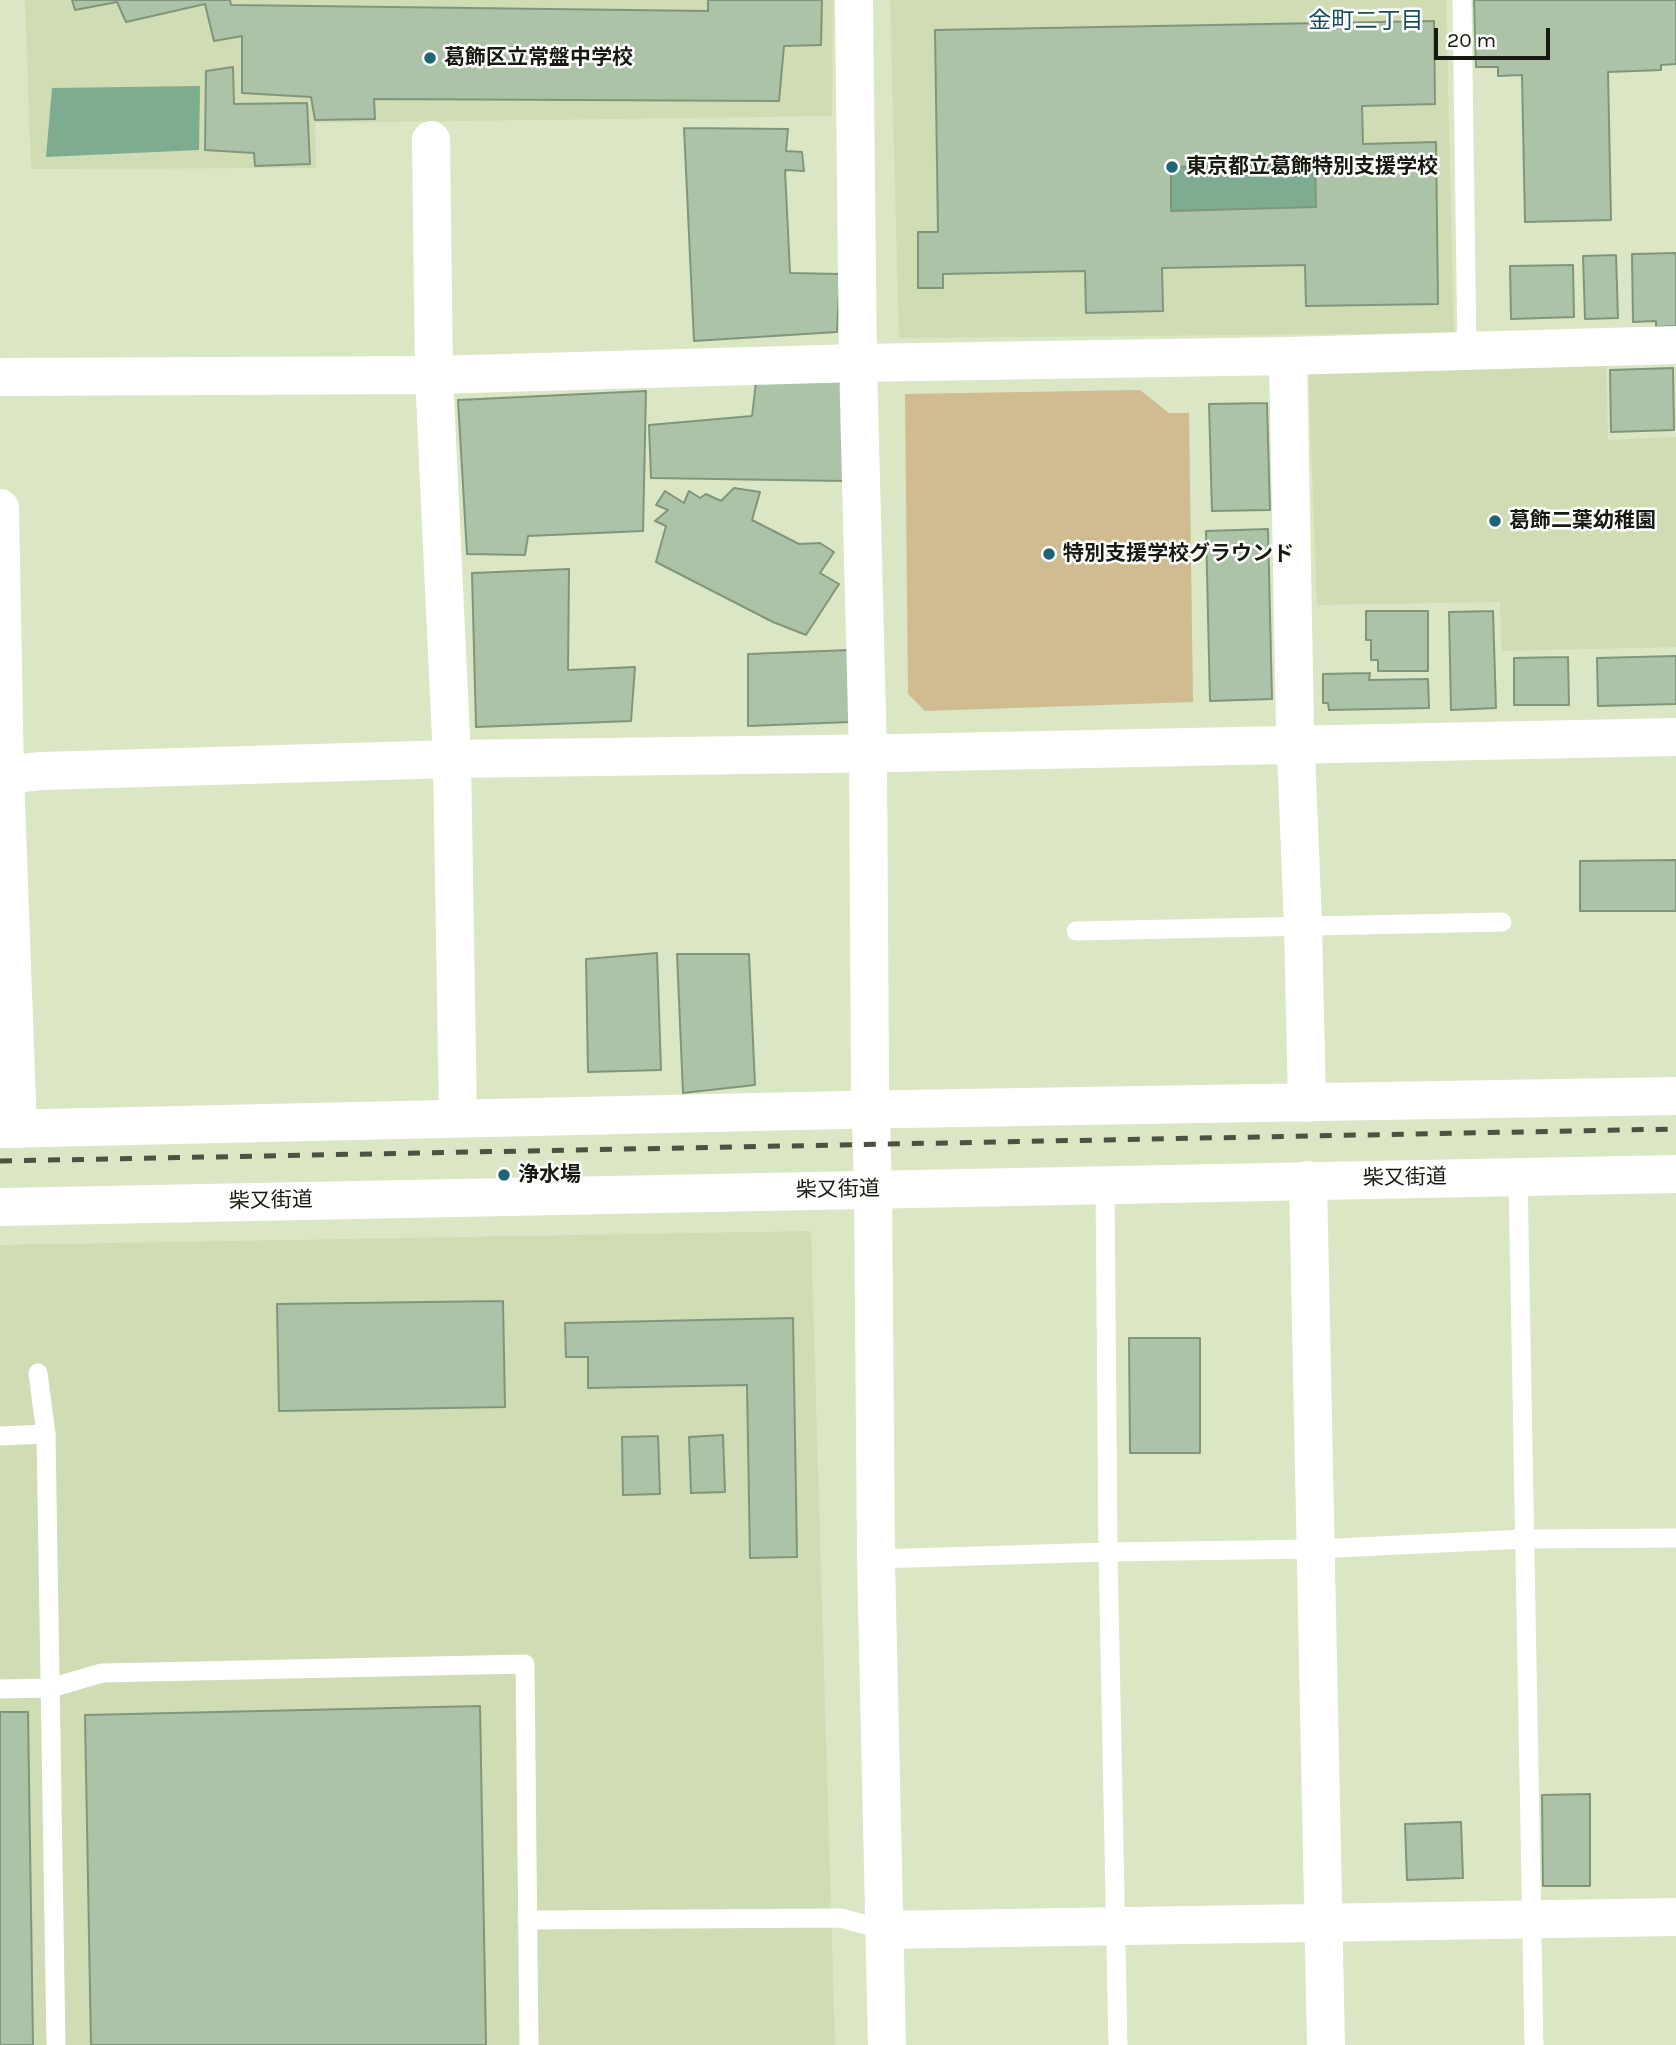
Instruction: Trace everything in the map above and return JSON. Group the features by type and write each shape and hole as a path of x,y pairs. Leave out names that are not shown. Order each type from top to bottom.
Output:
{"street":[{"path":"854,0 858,363 868,754 876,1559 887,2045"},
{"path":"431,140 434,375 452,759 458,1118"},
{"path":"0,377 434,375 1676,345"},
{"path":"1288,356 1295,744 1307,1103"},
{"path":"0,508 9,1129 458,1118 1676,1096"},
{"path":"3,775 56,771 452,759 868,754 1676,737"},
{"name":"柴又街道","path":"0,1207 1676,1174"},
{"path":"1308,1180 1326,2045"},
{"path":"885,1930 1676,1917"}],"lane":[{"path":"1462,0 1467,351"},
{"path":"1076,930 1502,922"},
{"path":"1518,1176 1534,2045"},
{"path":"1105,1184 1108,1552 1118,2045"},
{"path":"38,1373 46,1434 56,2045"},
{"path":"0,1436 46,1434"},
{"path":"876,1559 1316,1549 1525,1539 1676,1538"},
{"path":"0,1689 50,1688 102,1673 524,1664 528,2045"},
{"path":"527,1920 841,1918 885,1930"}],"shaded area":[{"name":"葛飾区立常盤中学校","path":"25,0 833,0 832,116 315,123 316,168 31,169"},
{"name":"東京都立葛飾特別支援学校","path":"890,0 1446,0 1454,333 899,338"},
{"path":"200,86 199,150 46,157 52,88"},
{"path":"1315,163 1316,207 1171,211 1171,167"},
{"name":"葛飾二葉幼稚園","path":"1606,359 1608,440 1676,437 1676,647 1502,651 1500,602 1317,605 1308,366"},
{"name":"特別支援学校グラウンド","path":"1140,390 1169,413 1189,413 1193,702 925,711 908,694 905,394"},
{"path":"811,1231 835,2045 0,2045 0,1245"}],"building":[{"path":"72,0 230,0 231,5 708,11 708,0 822,0 821,45 784,46 779,101 374,99 375,119 315,120 311,97 242,93 242,36 214,41 205,4 126,22 117,2 75,10"},
{"path":"1474,0 1676,0 1676,64 1661,65 1661,70 1608,72 1611,220 1525,222 1522,75 1498,76 1498,67 1476,67"},
{"name":"東京都立葛飾特別支援学校","path":"1434,21 1435,104 1362,106 1363,144 1436,142 1438,304 1306,306 1305,265 1162,268 1163,311 1086,313 1085,271 943,274 943,288 918,288 918,232 938,232 935,30","holes":["1315,163 1316,207 1171,211 1171,167"]},
{"path":"233,67 234,104 307,103 310,164 255,166 254,153 205,150 206,71"},
{"path":"684,128 788,129 786,151 802,152 804,171 785,170 790,273 840,274 837,332 694,341"},
{"path":"1676,253 1676,326 1656,327 1656,321 1633,322 1632,254"},
{"path":"1616,255 1618,318 1585,319 1583,256"},
{"path":"1573,265 1574,317 1511,319 1510,266"},
{"path":"1673,368 1674,430 1611,432 1610,370"},
{"path":"840,369 844,481 651,478 649,425 752,416 757,374"},
{"path":"646,391 643,531 528,536 525,555 467,554 458,400"},
{"path":"1267,403 1270,510 1212,511 1209,404"},
{"path":"734,488 760,492 752,520 799,544 820,543 834,552 820,573 839,584 806,635 773,622 656,562 666,526 655,521 668,510 656,505 665,491 684,503 689,491 700,498 706,494 721,501"},
{"path":"1268,529 1272,699 1210,701 1206,531"},
{"path":"569,569 568,670 635,667 631,721 476,727 472,573"},
{"path":"1366,611 1428,611 1428,671 1378,671 1378,660 1371,660 1371,640 1366,640"},
{"path":"1493,611 1496,708 1451,710 1449,612"},
{"path":"850,650 850,722 748,726 748,654"},
{"path":"1676,656 1676,704 1598,706 1597,658"},
{"path":"1568,657 1569,705 1514,705 1514,658"},
{"path":"1370,673 1369,680 1428,679 1429,708 1329,710 1328,703 1323,703 1323,674"},
{"path":"1676,860 1676,911 1580,911 1580,861"},
{"path":"657,953 661,1070 588,1072 586,959"},
{"path":"677,954 749,954 755,1085 683,1093"},
{"path":"503,1301 505,1407 279,1411 277,1304"},
{"path":"793,1318 797,1557 750,1558 747,1385 588,1388 588,1357 566,1357 565,1323"},
{"path":"1129,1338 1200,1338 1200,1453 1130,1453"},
{"path":"723,1435 725,1492 691,1493 689,1437"},
{"path":"658,1436 660,1494 623,1495 622,1437"},
{"path":"480,1706 486,2045 91,2045 85,1715"},
{"path":"0,1712 28,1712 33,2045 0,2045"},
{"path":"1590,1794 1590,1886 1543,1886 1542,1795"},
{"path":"1461,1822 1463,1878 1407,1880 1405,1824"}],"railway":[{"path":"0,1161 1676,1129"}],"place":[{"name":"葛飾区立常盤中学校","path":"430,58"},
{"name":"東京都立葛飾特別支援学校","path":"1172,167"},
{"name":"葛飾二葉幼稚園","path":"1495,521"},
{"name":"特別支援学校グラウンド","path":"1049,554"},
{"name":"浄水場","path":"504,1175"}],"district":[{"name":"金町二丁目","path":"1366,21"}]}
